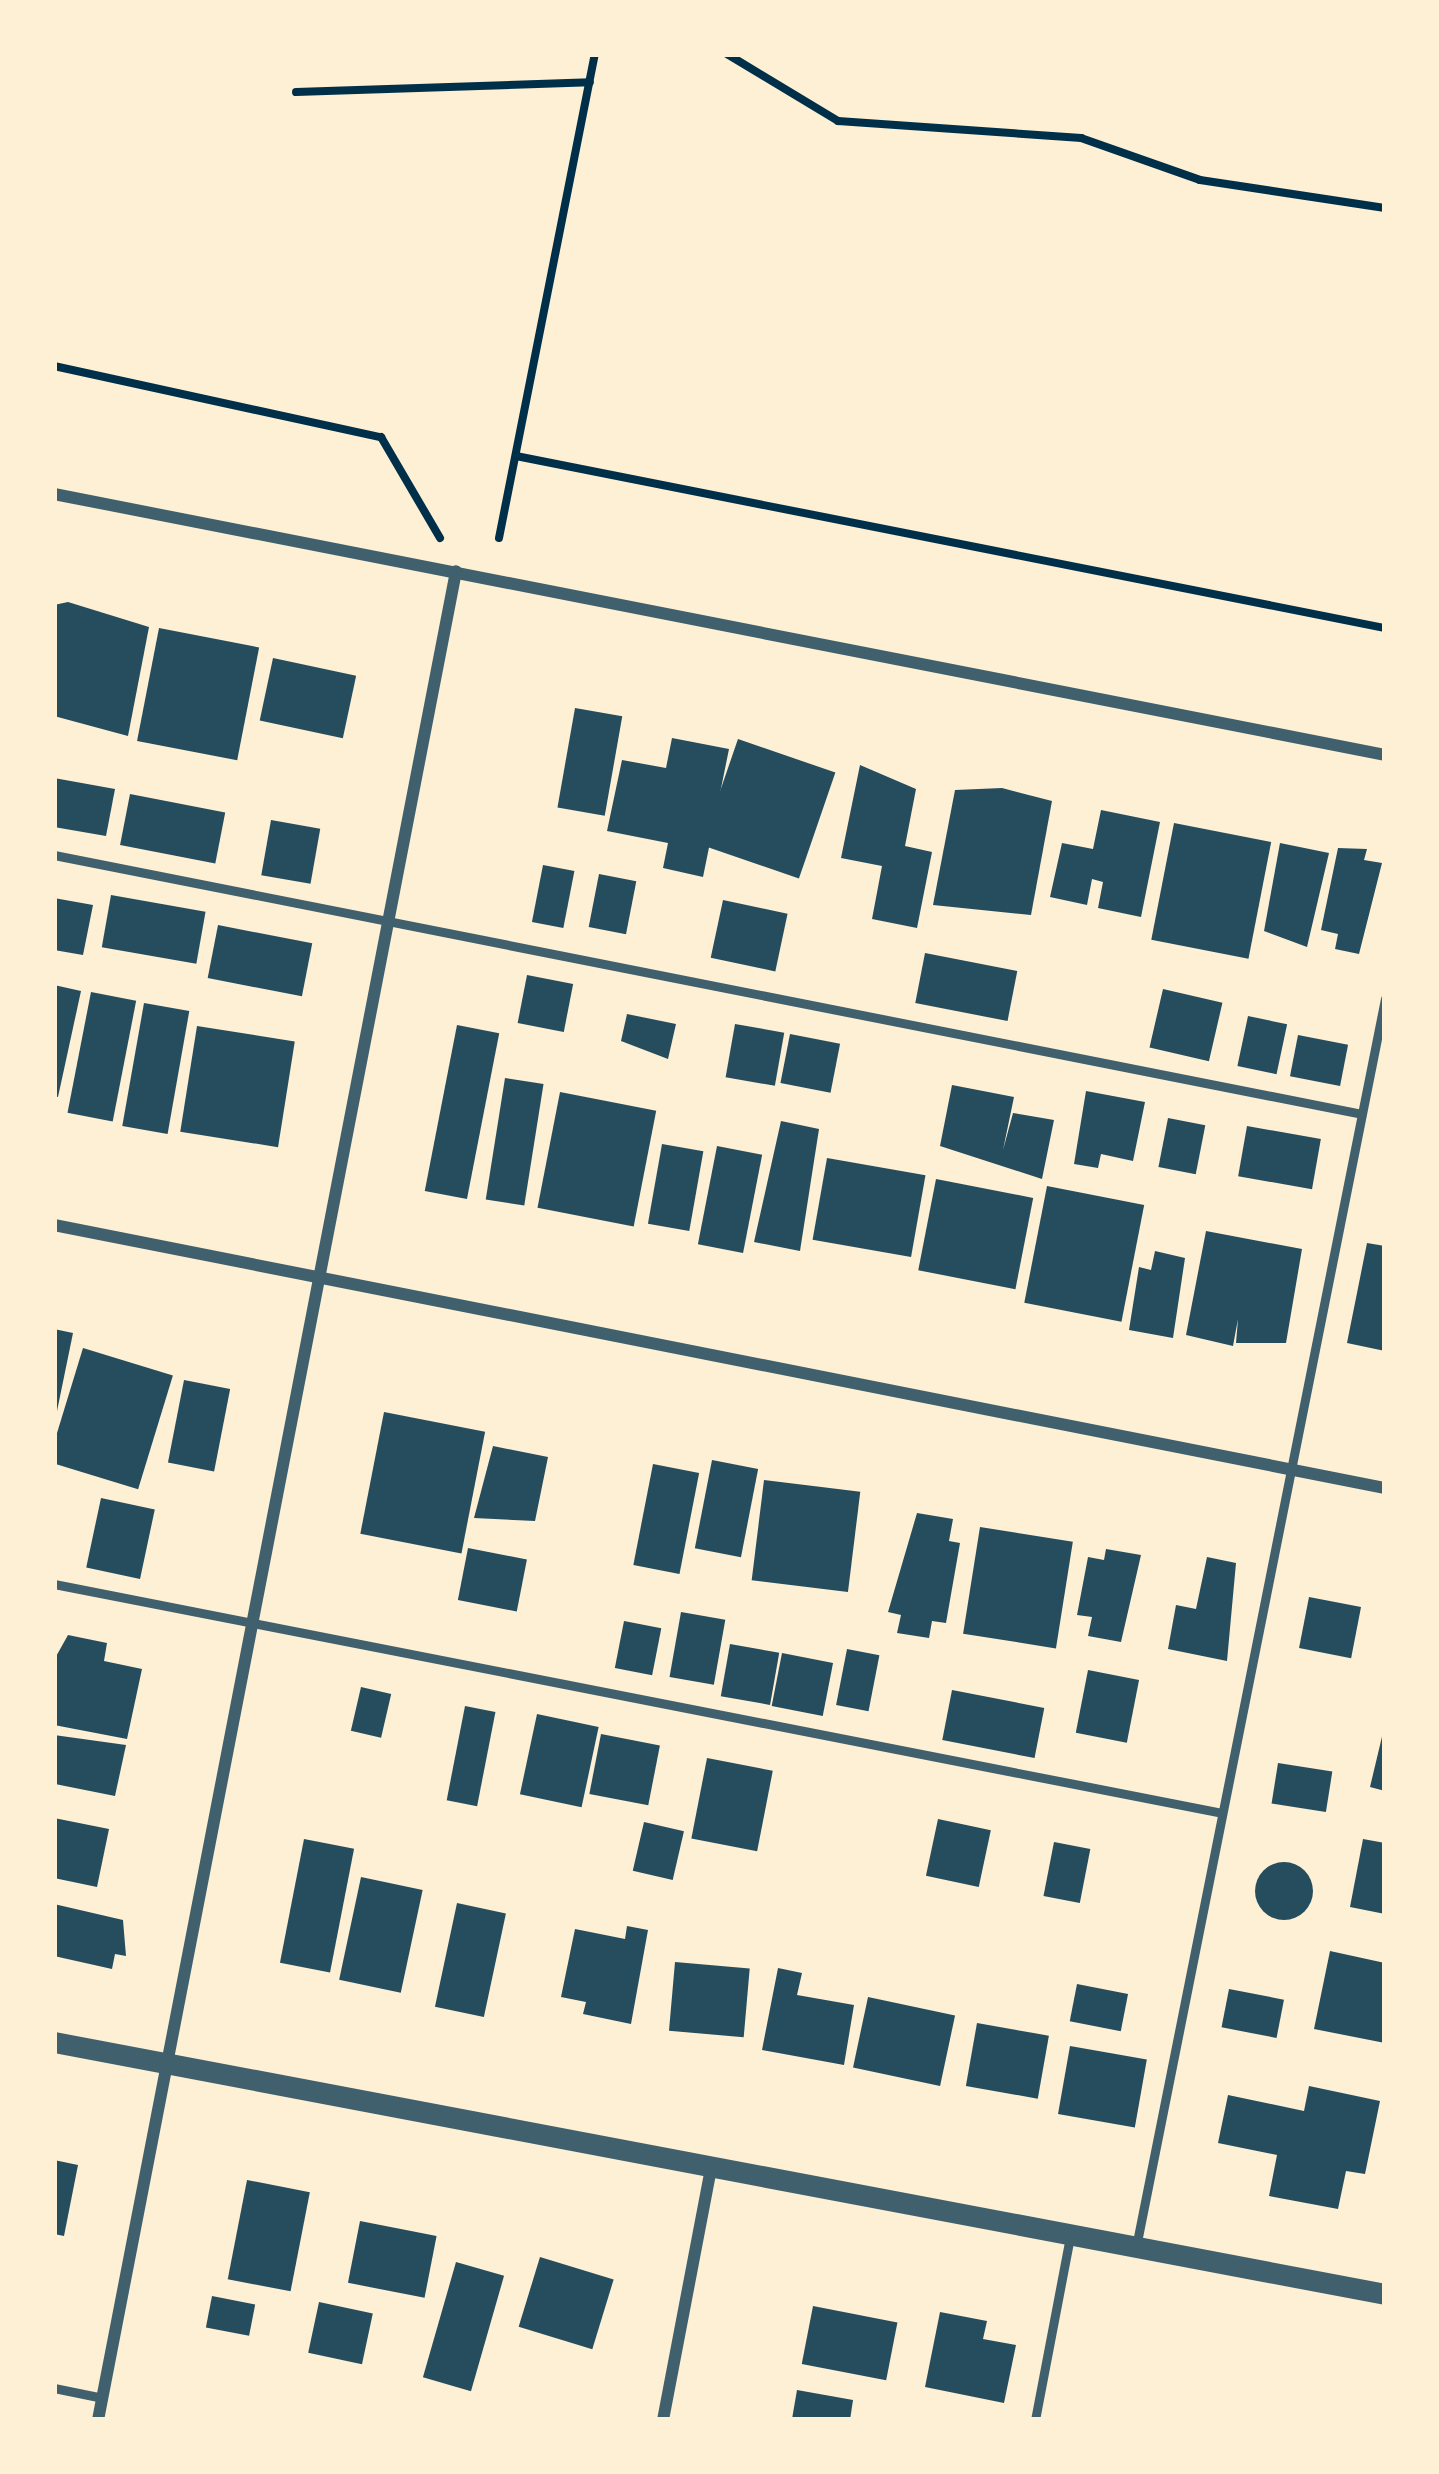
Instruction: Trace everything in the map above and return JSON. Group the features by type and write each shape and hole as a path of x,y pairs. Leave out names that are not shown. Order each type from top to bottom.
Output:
{"street":[{"path":"54,494 1385,755"},
{"path":"98,2420 324,1277 456,572"},
{"path":"54,1225 1385,1488"},
{"path":"54,2042 1385,2294"},
{"path":"663,2420 711,2168"}],"lane":[{"path":"54,855 1361,1114"},
{"path":"1135,2249 1385,999"},
{"path":"54,1584 1222,1813"},
{"path":"1035,2420 1070,2236"},
{"path":"54,2388 103,2398"}],"path":[{"path":"500,538 595,54"},
{"path":"727,54 838,121 1081,138 1237,189 1385,208"},
{"path":"296,92 590,82"},
{"path":"54,366 381,437 456,572"},
{"path":"515,456 1385,628"}],"building":[{"path":"68,602 149,627 128,736 54,716 54,605"},
{"path":"159,628 259,647 237,760 137,741"},
{"path":"273,658 356,676 343,738 260,721"},
{"path":"575,708 622,716 605,816 557,807"},
{"path":"672,738 729,749 703,877 663,868 668,843 607,831 622,760 666,768"},
{"path":"738,739 835,773 799,878 702,845"},
{"path":"860,765 916,789 905,846 932,852 917,928 872,919 882,866 841,858"},
{"path":"54,778 115,789 106,836 54,827"},
{"path":"1002,788 1052,801 1031,915 933,905 955,790"},
{"path":"130,794 225,813 215,864 120,845"},
{"path":"1101,810 1160,822 1141,917 1098,908 1103,882 1092,879 1087,905 1050,897 1062,843 1093,849"},
{"path":"271,820 320,829 311,884 261,875"},
{"path":"1174,823 1271,842 1248,959 1151,940"},
{"path":"1280,843 1329,853 1307,947 1264,931"},
{"path":"1338,848 1367,849 1364,860 1382,863 1359,954 1335,949 1338,934 1321,930"},
{"path":"543,865 574,871 563,928 532,922"},
{"path":"599,874 636,881 626,934 589,927"},
{"path":"111,895 206,912 196,964 102,947"},
{"path":"54,898 93,905 83,955 54,950"},
{"path":"723,900 788,914 775,971 711,958"},
{"path":"218,925 312,943 302,996 208,978"},
{"path":"925,953 1017,971 1008,1021 915,1003"},
{"path":"527,975 573,984 564,1032 518,1023"},
{"path":"54,985 81,991 58,1097 54,1096"},
{"path":"1163,989 1222,1003 1209,1061 1150,1047"},
{"path":"91,992 136,1001 113,1122 68,1113"},
{"path":"144,1003 189,1011 168,1134 122,1126"},
{"path":"627,1014 676,1024 668,1059 621,1041"},
{"path":"1248,1016 1287,1024 1277,1074 1237,1066"},
{"path":"735,1024 784,1033 775,1086 726,1077"},
{"path":"457,1025 499,1033 467,1199 425,1191"},
{"path":"197,1026 295,1041 278,1147 180,1132"},
{"path":"790,1034 840,1044 831,1093 780,1083"},
{"path":"1298,1035 1348,1045 1340,1086 1290,1076"},
{"path":"505,1078 544,1084 524,1206 486,1199"},
{"path":"952,1085 1014,1097 1003,1150 1013,1113 1054,1120 1042,1179 940,1146"},
{"path":"1086,1091 1145,1102 1133,1161 1101,1154 1098,1168 1074,1164"},
{"path":"560,1092 656,1111 634,1227 537,1208"},
{"path":"1168,1118 1205,1125 1196,1174 1158,1167"},
{"path":"781,1121 819,1129 800,1251 754,1242"},
{"path":"1247,1126 1321,1139 1312,1189 1238,1176"},
{"path":"662,1144 703,1151 689,1231 648,1224"},
{"path":"717,1146 762,1155 743,1253 698,1244"},
{"path":"827,1158 925,1175 911,1257 813,1240"},
{"path":"936,1179 1033,1198 1015,1289 918,1270"},
{"path":"1047,1186 1144,1205 1121,1322 1024,1303"},
{"path":"1206,1231 1302,1249 1286,1343 1236,1343 1238,1319 1233,1346 1186,1335"},
{"path":"1367,1243 1385,1246 1385,1351 1347,1343"},
{"path":"1155,1251 1185,1258 1173,1338 1129,1330 1139,1267 1151,1270"},
{"path":"54,1329 73,1333 56,1416 54,1416"},
{"path":"83,1348 173,1375 138,1489 54,1464 54,1443"},
{"path":"184,1380 230,1389 214,1471 168,1462"},
{"path":"384,1412 485,1432 461,1553 360,1534"},
{"path":"493,1446 548,1457 535,1521 474,1518"},
{"path":"712,1460 758,1469 741,1557 695,1548"},
{"path":"653,1464 699,1473 679,1574 633,1565"},
{"path":"764,1480 860,1492 848,1592 752,1580"},
{"path":"101,1498 155,1509 140,1579 86,1567"},
{"path":"917,1513 953,1519 949,1541 960,1543 946,1623 932,1621 929,1638 897,1633 901,1615 888,1612"},
{"path":"980,1527 1073,1542 1056,1648 963,1634"},
{"path":"468,1548 527,1559 517,1611 458,1600"},
{"path":"1106,1549 1141,1555 1121,1642 1088,1636 1092,1617 1077,1615 1088,1557 1104,1560"},
{"path":"1207,1557 1236,1563 1227,1661 1168,1649 1176,1605 1196,1609"},
{"path":"1309,1597 1361,1607 1351,1658 1299,1648"},
{"path":"681,1612 725,1620 714,1685 670,1677"},
{"path":"624,1621 661,1628 652,1675 615,1668"},
{"path":"68,1635 107,1643 104,1661 142,1669 127,1739 54,1725 54,1660"},
{"path":"730,1644 779,1653 770,1705 721,1696"},
{"path":"847,1649 879,1655 869,1711 836,1705"},
{"path":"782,1653 833,1663 823,1716 772,1706"},
{"path":"1088,1670 1139,1680 1127,1743 1076,1733"},
{"path":"361,1687 391,1694 381,1738 351,1731"},
{"path":"952,1690 1044,1708 1035,1758 942,1740"},
{"path":"465,1706 495,1712 477,1806 447,1800"},
{"path":"537,1714 599,1727 582,1807 520,1794"},
{"path":"1385,1724 1385,1791 1370,1787"},
{"path":"601,1734 660,1745 648,1805 589,1794"},
{"path":"54,1735 126,1745 115,1796 55,1784"},
{"path":"707,1758 773,1771 757,1851 691,1838"},
{"path":"1278,1763 1332,1772 1326,1812 1272,1803"},
{"path":"54,1818 109,1829 97,1887 54,1878"},
{"path":"938,1819 991,1830 979,1887 926,1876"},
{"path":"644,1822 684,1831 673,1880 633,1871"},
{"path":"304,1839 354,1849 330,1972 280,1963"},
{"path":"1363,1839 1385,1843 1385,1914 1350,1907"},
{"path":"1054,1842 1090,1849 1080,1903 1044,1896"},
{"path":"1284,1862 1305,1870 1313,1891 1305,1912 1284,1920 1263,1912 1255,1891 1263,1870"},
{"path":"361,1877 423,1890 401,1993 339,1980"},
{"path":"457,1903 506,1913 484,2017 435,2007"},
{"path":"54,1904 123,1920 126,1956 115,1954 112,1969 54,1956"},
{"path":"627,1926 648,1930 631,2024 583,2014 586,2002 561,1997 575,1929 625,1939"},
{"path":"1330,1951 1385,1963 1385,2043 1314,2029"},
{"path":"675,1962 750,1969 744,2037 669,2031"},
{"path":"778,1968 802,1973 797,1995 854,2005 844,2065 762,2050"},
{"path":"1077,1984 1128,1994 1121,2031 1070,2021"},
{"path":"1229,1989 1284,2000 1277,2038 1222,2027"},
{"path":"868,1997 955,2016 940,2086 853,2067"},
{"path":"977,2023 1049,2036 1038,2099 966,2086"},
{"path":"1070,2046 1147,2060 1135,2127 1058,2114"},
{"path":"1309,2086 1380,2101 1365,2174 1346,2171 1338,2209 1269,2196 1277,2155 1218,2143 1228,2095 1304,2111"},
{"path":"54,2160 78,2165 64,2236 54,2234"},
{"path":"247,2180 310,2192 291,2291 228,2279"},
{"path":"360,2221 437,2236 425,2298 348,2283"},
{"path":"540,2257 614,2280 592,2349 519,2327"},
{"path":"456,2262 504,2276 471,2391 423,2377"},
{"path":"212,2296 255,2304 249,2336 206,2327"},
{"path":"319,2302 373,2313 362,2364 308,2353"},
{"path":"813,2306 897,2322 886,2380 802,2364"},
{"path":"940,2312 987,2321 983,2339 1016,2345 1004,2403 925,2387"},
{"path":"797,2390 853,2400 850,2420 792,2419"}]}
